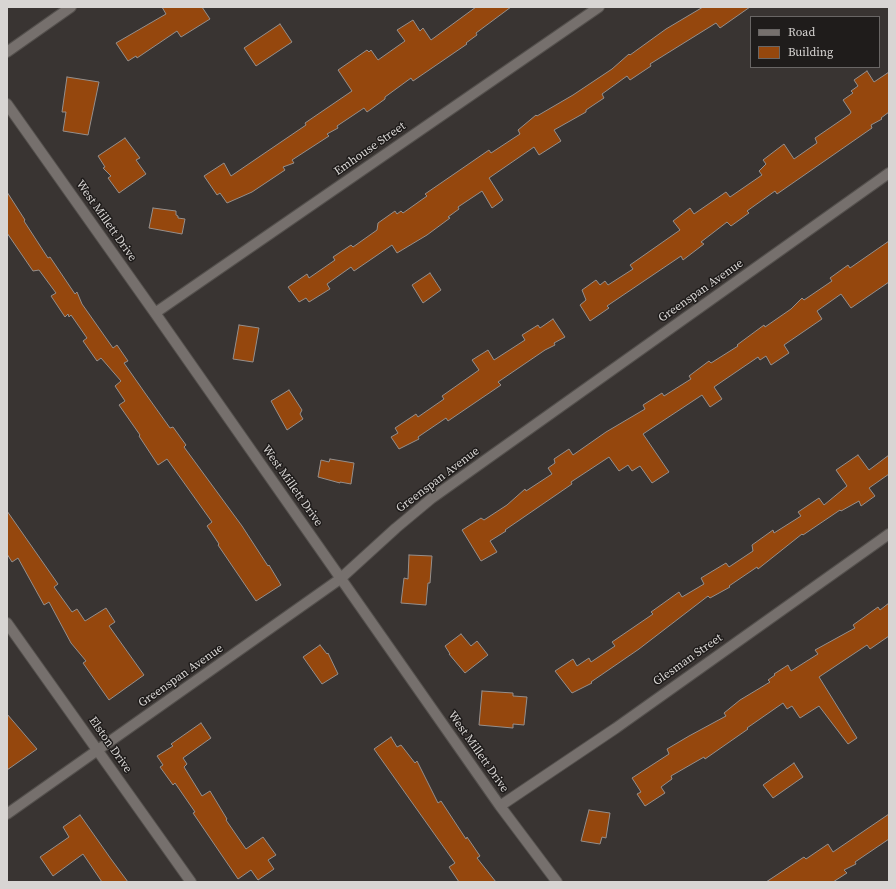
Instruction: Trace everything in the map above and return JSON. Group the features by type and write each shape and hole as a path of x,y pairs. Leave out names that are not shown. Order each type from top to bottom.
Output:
{"street":[{"path":"7,52 72,7"},
{"name":"Emhouse Street","path":"155,313 599,7"},
{"name":"West Millett Drive","path":"7,104 500,806 557,882"},
{"name":"Greenspan Avenue","path":"7,814 340,579 396,528 432,498 889,173"},
{"name":"Glesman Street","path":"500,806 616,728 889,534"},
{"name":"Elston Drive","path":"7,623 191,882"}],"building":[{"path":"162,7 202,7 210,19 181,37 177,31 137,58 136,56 128,61 116,43 166,14"},
{"path":"476,7 511,7 476,33 477,35 466,43 467,44 413,81 411,78 367,112 364,108 337,126 338,128 327,134 329,136 292,160 294,163 283,167 285,170 252,192 227,203 220,193 217,195 204,176 224,163 231,176 306,125 305,123 352,91 338,70 367,50 369,52 371,50 378,60 405,41 397,30 413,20 420,31 423,28 431,40"},
{"path":"703,7 750,7 720,28 716,23 650,64 651,66 630,80 627,76 602,94 604,98 586,110 586,112 554,130 561,141 539,155 534,147 489,178 503,200 492,208 482,191 458,207 459,209 448,217 450,218 427,235 397,253 392,245 354,271 351,267 327,284 330,289 309,302 306,298 299,302 288,287 307,274 309,278 335,260 333,257 351,245 353,247 377,230 378,223 395,211 397,214 401,211 403,213 427,196 425,194 489,150 491,153 520,134 518,130 536,115 537,116 573,95 612,69 629,54 630,55 666,29"},
{"path":"280,24 292,42 256,66 244,48"},
{"path":"867,71 874,82 889,72 889,112 881,118 882,119 871,125 872,128 777,194 775,191 747,211 749,213 731,226 727,222 701,242 704,244 683,260 681,256 607,306 609,308 590,321 580,305 586,300 582,290 596,280 600,285 605,281 608,285 633,269 630,265 680,230 673,221 690,208 694,214 726,192 730,197 762,175 759,171 766,164 763,160 784,144 794,159 817,143 815,138 850,114 851,112 843,100 853,93 851,91 858,86 854,80"},
{"path":"67,77 99,82 88,135 63,131 66,112 62,112"},
{"path":"125,138 140,158 136,160 146,174 119,193 108,178 111,176 103,168 105,167 98,156"},
{"path":"7,192 48,258 50,257 75,294 77,292 82,304 113,348 117,345 128,361 124,363 170,428 173,427 186,445 184,447 242,526 281,585 256,601 207,526 212,522 167,459 158,465 139,436 140,435 119,405 125,401 115,386 121,381 101,358 97,361 83,341 87,338 71,315 69,317 68,314 65,317 51,296 56,293 39,270 33,271 7,233"},
{"path":"153,208 176,211 178,218 185,219 182,234 149,228"},
{"path":"889,241 889,282 851,308 841,294 817,311 822,319 784,345 789,353 771,365 766,356 760,360 758,357 714,387 722,399 710,407 702,395 643,434 669,472 652,483 640,466 632,471 628,465 619,471 609,457 571,482 572,484 490,541 497,552 481,561 462,530 481,518 484,520 507,505 525,489 526,491 552,474 548,468 555,463 554,459 569,449 573,455 606,432 645,409 643,405 662,393 664,396 691,379 689,376 709,361 711,363 738,346 737,345 764,325 765,327 791,309 802,298 804,300 832,281 830,278 848,265 850,268"},
{"path":"430,273 441,290 423,303 412,285"},
{"path":"553,319 565,337 498,382 501,385 448,421 446,418 418,437 419,439 399,449 391,437 398,433 395,428 416,414 418,417 444,399 442,396 479,370 472,360 488,350 494,360 525,340 522,335 538,325 540,328"},
{"path":"239,325 259,328 253,362 233,359"},
{"path":"289,390 302,410 300,414 303,419 287,430 271,401"},
{"path":"858,455 869,470 889,455 889,474 869,488 875,496 861,506 859,501 841,511 840,510 803,535 802,534 758,569 757,567 729,586 730,587 710,598 708,596 639,649 591,682 592,683 572,693 555,671 573,659 577,666 589,658 591,662 615,646 612,642 653,614 651,612 679,592 682,597 704,584 701,578 726,563 729,567 753,551 752,545 773,530 774,533 801,516 798,512 819,498 824,505 847,486 836,470"},
{"path":"330,459 354,463 351,484 340,483 318,477 321,460 329,462"},
{"path":"7,511 58,584 54,587 72,612 77,609 85,621 106,608 115,622 109,626 144,675 109,700 83,663 86,661 71,643 49,602 44,605 18,558 12,562 7,554"},
{"path":"409,555 432,556 430,583 428,583 426,605 401,603 404,578 408,579"},
{"path":"889,603 889,636 870,649 867,645 819,677 857,738 848,744 819,706 800,718 792,706 787,709 783,703 705,759 704,757 671,776 672,779 661,787 665,793 645,806 637,794 641,792 632,778 669,754 667,749 726,716 724,713 740,700 770,682 768,680 775,675 774,674 788,665 791,671 818,654 815,650 855,628 853,625 878,607 880,610"},
{"path":"461,634 471,646 477,641 488,655 465,673 449,654 445,646"},
{"path":"320,645 327,654 328,653 338,674 322,684 303,657"},
{"path":"482,691 513,693 513,696 527,697 524,725 513,724 513,728 479,725"},
{"path":"7,714 37,749 7,770"},
{"path":"201,723 211,738 183,758 187,764 184,767 202,796 210,791 227,819 226,820 246,849 263,837 276,855 268,860 274,869 258,880 251,870 238,879 193,813 195,812 175,783 173,785 160,767 163,765 157,756 173,746 171,744"},
{"path":"391,737 397,747 401,745 415,763 417,761 438,803 441,801 466,839 467,837 480,856 477,858 496,882 459,882 449,867 455,863 374,749"},
{"path":"794,763 803,777 773,798 763,785"},
{"path":"589,810 610,813 606,838 602,837 600,844 581,841"},
{"path":"889,814 889,839 855,862 856,864 844,870 847,873 833,882 766,882 804,857 806,859 828,844 833,852"},
{"path":"80,815 128,882 102,882 83,854 53,876 40,857 69,837 63,827"}]}
